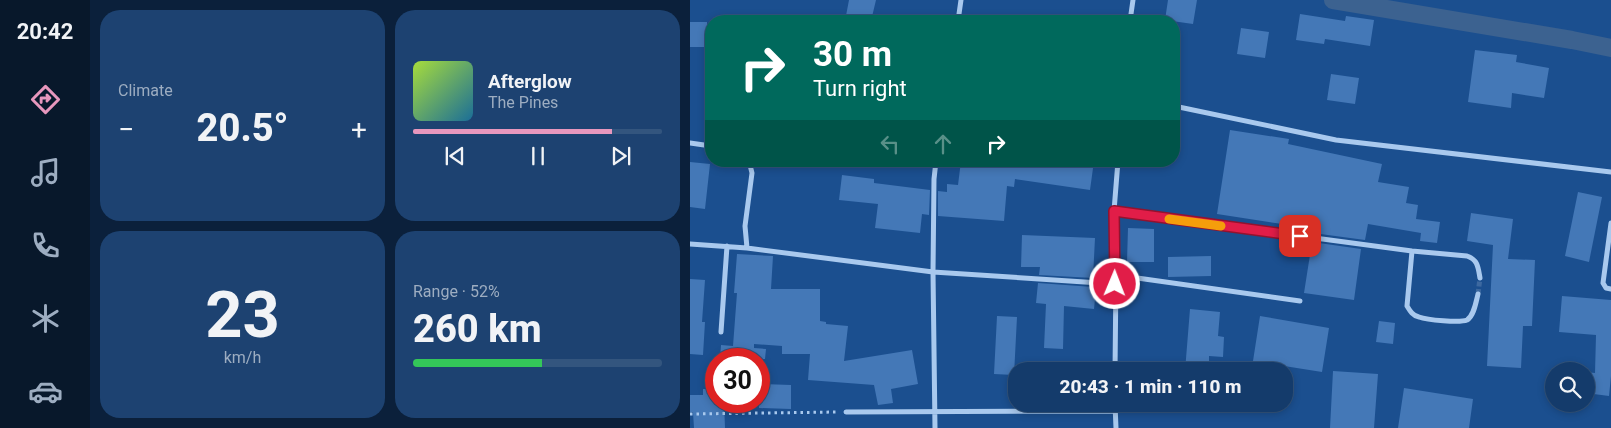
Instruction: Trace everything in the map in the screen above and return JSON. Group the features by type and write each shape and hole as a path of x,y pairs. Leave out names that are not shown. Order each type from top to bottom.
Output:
{"street":[{"path":"959,15 961,0"},
{"path":"1131,15 1133,0"},
{"path":"1180,107 1336,140 1611,172"},
{"path":"690,143 705,145"},
{"path":"747,248 745,226 752,173 751,167"},
{"path":"935,167 933,272 935,428"},
{"path":"1116,362 1114,211 1118,167"},
{"path":"1114,211 1412,251 1467,256 1474,259 1478,264 1480,278"},
{"path":"1611,223 1603,283 1606,288 1611,289"},
{"path":"690,244 747,248 933,272 1115,284"},
{"path":"721,332 727,246"},
{"path":"1412,251 1407,306 1418,317 1459,322 1468,319 1472,314 1478,294"},
{"path":"1116,275 1300,301"},
{"path":"846,412 1008,411"},
{"path":"1116,412 1116,428"}],"path":[{"path":"690,414 846,412"}],"building":[{"path":"849,0 876,0 872,15 846,15"},
{"path":"1168,0 1197,0 1193,24 1180,22 1180,15 1166,15"},
{"path":"1300,14 1345,21 1346,16 1374,20 1370,46 1325,39 1324,44 1296,40"},
{"path":"690,22 705,22 705,47 690,47"},
{"path":"1241,28 1269,32 1265,58 1237,54"},
{"path":"1475,50 1517,55 1516,62 1549,68 1544,98 1512,93 1511,108 1468,102"},
{"path":"1331,74 1359,78 1355,104 1327,100"},
{"path":"1230,130 1289,139 1288,144 1382,164 1378,182 1409,187 1406,203 1418,205 1416,219 1440,222 1437,243 1420,241 1421,233 1368,224 1365,240 1313,233 1313,231 1282,224 1217,214"},
{"path":"690,162 705,164 705,167 710,167 705,209 690,207"},
{"path":"960,167 1093,167 1090,190 1015,179 1014,187 1007,186 1004,221 938,216 938,191 947,192 947,184 958,185"},
{"path":"842,175 874,179 874,183 930,190 929,215 922,214 920,233 875,228 878,204 839,200"},
{"path":"1578,192 1602,197 1589,262 1565,256"},
{"path":"1471,213 1513,219 1508,259 1535,260 1532,326 1523,326 1521,368 1487,366 1493,245 1467,241"},
{"path":"1128,228 1154,229 1154,262 1127,262"},
{"path":"1022,235 1095,238 1093,278 1039,275 1040,267 1021,267"},
{"path":"1312,242 1361,249 1354,300 1304,293"},
{"path":"737,254 773,256 771,289 820,289 820,321 826,322 826,324 848,326 844,361 912,350 918,384 891,389 893,403 878,405 874,385 808,380 810,354 782,354 782,346 754,344 754,348 721,348 721,345 733,346 737,293 734,293"},
{"path":"1211,256 1211,276 1168,277 1168,257"},
{"path":"690,279 705,280 702,322 705,322 703,355 690,354"},
{"path":"1038,283 1093,287 1093,289 1096,289 1094,309 1064,306 1063,349 1044,348 1046,304 1036,303"},
{"path":"1562,296 1611,300 1611,376 1609,396 1595,394 1596,335 1559,332"},
{"path":"1190,309 1220,312 1218,336 1224,337 1223,357 1209,356 1209,362 1186,362"},
{"path":"997,316 1017,317 1015,362 1008,362 1008,375 994,374"},
{"path":"1260,316 1329,328 1322,372 1293,367 1293,362 1253,361"},
{"path":"1379,321 1395,323 1393,344 1376,342"},
{"path":"1333,371 1378,374 1374,428 1330,428"},
{"path":"770,384 791,385 791,409 770,408"},
{"path":"1404,388 1473,399 1469,428 1398,428"},
{"path":"703,389 705,389 705,413 724,413 725,428 694,428 693,412 690,412 690,395 703,395"}],"waterway":[{"path":"1333,0 1611,48"}],"tunnel":[{"path":"1478,294 1480,278"}],"slow traffic":[{"path":"1169,219 1221,226"}],"route":[{"path":"1115,284 1114,211 1300,236"}]}
